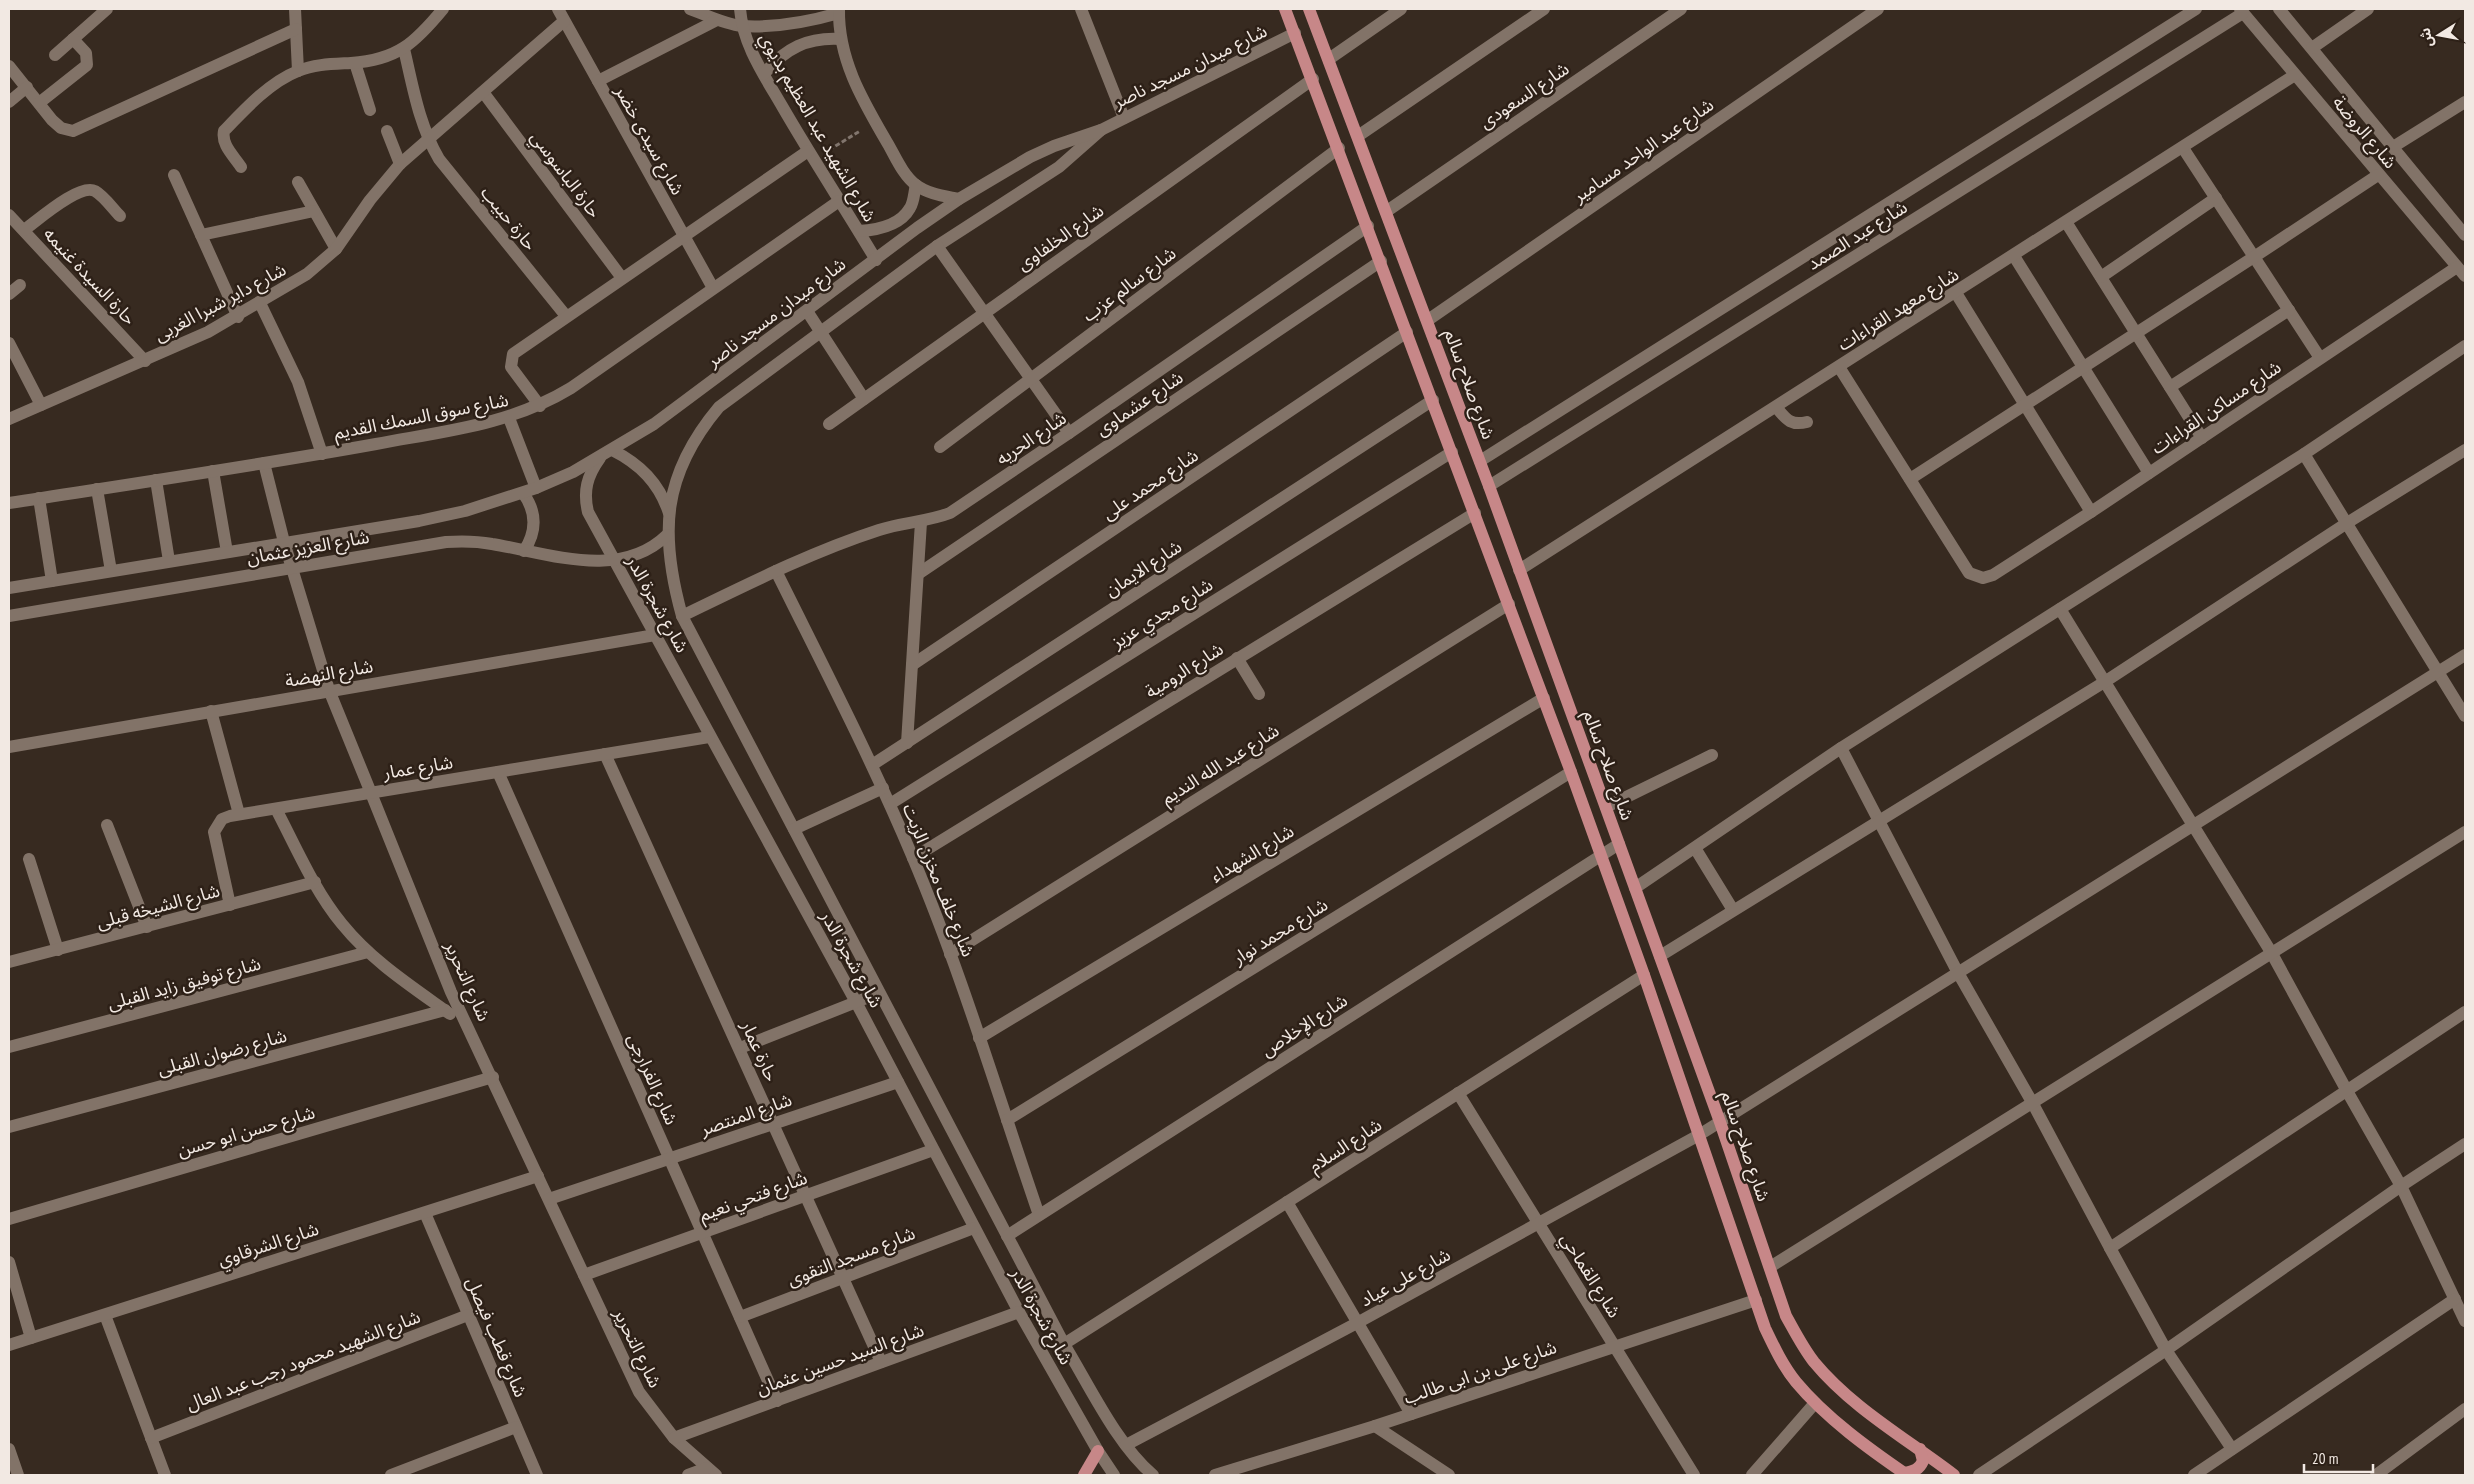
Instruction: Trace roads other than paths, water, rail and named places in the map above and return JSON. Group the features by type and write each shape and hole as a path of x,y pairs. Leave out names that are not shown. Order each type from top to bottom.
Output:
{"main road":[{"path":"1285,9 1339,148 1571,772 1644,974 1766,1328 1778,1355 1795,1381 1815,1403 1906,1474 1916,1471 1920,1467 1923,1461 1920,1449"},
{"name":"شارع صلاح سالم","path":"1309,9 1480,461 1720,1122 1786,1316 1798,1340 1813,1361 1859,1405 1954,1475"},
{"path":"1084,1475 1098,1451"}],"street":[{"path":"55,55 107,9"},
{"path":"295,9 298,71"},
{"path":"241,167 225,144 223,138 224,131 275,83 298,71 318,65 355,63 380,59 404,50 423,33 443,9"},
{"name":"شارع سيدى خضر","path":"558,9 713,288"},
{"path":"690,9 717,20 741,26 791,24 839,11 841,39 847,66 858,93 900,165 916,185 928,192 959,199"},
{"name":"شارع الشهيد عبد العظيم بديوي","path":"740,9 741,26 751,51 811,155 876,260"},
{"path":"1081,9 1124,118"},
{"path":"1329,59 1401,9"},
{"path":"1358,136 1544,9"},
{"name":"شارع السعودى","path":"1387,211 1681,9"},
{"name":"شارع عبد الواحد مسامير","path":"1428,320 1878,9"},
{"name":"شارع عبد الصمد","path":"1480,461 2196,9"},
{"name":"شارع الروضة","path":"2279,9 2465,233"},
{"path":"2312,48 2368,9"},
{"name":"شارع عبد الصمد","path":"1489,486 2242,11"},
{"name":"شارع الروضة","path":"2242,11 2461,272"},
{"path":"598,81 717,20"},
{"name":"شارع داير شبرا الغربى","path":"9,419 146,361 238,317 307,274 336,249 370,200 400,164 564,21"},
{"path":"9,66 61,128 73,131 296,29"},
{"name":"شارع ميدان مسجد ناصر","path":"465,511 523,493 573,472 654,424 959,199 1046,150 1101,130 1295,33"},
{"path":"764,74 775,60 789,49 823,38 841,39"},
{"path":"39,103 87,65 86,53 73,39"},
{"name":"حارة حبيب","path":"404,50 427,140 439,159 566,316"},
{"path":"355,63 370,110"},
{"name":"شارع معهد القراءات","path":"1519,570 2295,75"},
{"name":"شارع الخلفاوى","path":"829,424 1313,79"},
{"path":"9,102 27,87"},
{"name":"حارة الباسوسي","path":"483,92 622,278"},
{"path":"2393,147 2465,102"},
{"name":"شارع ميدان مسجد ناصر","path":"669,513 674,484 685,456 700,430 719,407 937,246 1059,168 1101,130"},
{"path":"387,131 400,164"},
{"name":"شارع سالم عزب","path":"940,447 1339,148"},
{"path":"2183,148 2320,358"},
{"path":"540,406 511,367 511,360 518,349 684,236 811,155"},
{"path":"1839,367 1910,479 2254,257 2378,174"},
{"path":"174,175 238,317"},
{"path":"298,182 336,249"},
{"path":"859,231 878,230 896,222 910,208 916,185"},
{"path":"24,230 73,194 88,190 95,191 120,216"},
{"path":"2101,277 2216,198"},
{"name":"شارع سوق السمك القديم","path":"9,503 322,454 509,418 540,406 571,388 839,201"},
{"path":"200,235 314,211"},
{"name":"حارة السيدة غنيمه","path":"9,214 146,361"},
{"path":"2066,222 2202,438"},
{"name":"شارع الحريه","path":"682,616 776,570 878,530 922,522 950,513 1368,226"},
{"path":"937,246 1069,433"},
{"path":"2014,256 2149,473"},
{"name":"شارع عشماوى","path":"918,574 1381,261"},
{"name":"شارع مساكن القراءات","path":"1910,479 1969,573 1983,578 1992,575 2091,512 2320,358 2461,272"},
{"path":"9,294 20,285"},
{"path":"1956,293 2091,512"},
{"path":"260,303 298,382 322,454"},
{"path":"2170,387 2288,310"},
{"path":"807,311 864,399"},
{"name":"شارع محمد على","path":"912,665 1407,332"},
{"path":"9,343 40,405"},
{"path":"1635,888 1842,748 2304,454 2465,346"},
{"name":"شارع الايمان","path":"872,765 1433,400"},
{"path":"1776,407 1786,421 1796,425 1806,422"},
{"path":"509,418 536,488"},
{"path":"1660,956 2106,681 2347,523 2465,450"},
{"name":"شارع مجدي عزيز","path":"890,804 1452,452"},
{"path":"606,453 637,464 648,475 664,499 669,513"},
{"name":"شارع شجرة الدر","path":"606,453 586,482 585,502 588,512 709,737 856,1002 1019,1312 1098,1451 1114,1475"},
{"path":"2304,454 2440,671 2465,716"},
{"name":"شارع التحرير","path":"264,463 284,542 329,690 451,992 493,1077 639,1392 674,1438 711,1472"},
{"path":"214,471 227,552"},
{"path":"156,480 169,561"},
{"path":"96,489 111,571"},
{"path":"523,493 529,501 535,521 530,542 524,551"},
{"path":"39,498 52,581"},
{"name":"شارع العزيز عثمان","path":"9,588 419,521 465,511"},
{"name":"شارع شجرة الدر","path":"669,513 667,536 673,581 682,616 794,828 878,993 1064,1344 1126,1446 1139,1463 1153,1475"},
{"name":"شارع الرومية","path":"913,858 1475,513"},
{"path":"907,743 922,522"},
{"path":"614,560 629,559 644,554 667,536"},
{"name":"شارع العزيز عثمان","path":"9,616 446,542 492,544 569,559 614,560"},
{"name":"شارع خلف مخزن الزيت","path":"776,570 883,788 913,858 950,954 1039,1215"},
{"name":"شارع عبد الله النديم","path":"950,954 1509,604"},
{"path":"2060,609 2271,952 2401,1186 2465,1321"},
{"name":"شارع النهضة","path":"9,747 655,634"},
{"name":"شارع على عياد","path":"1126,1446 1358,1323 1720,1122 1957,971 2465,656"},
{"path":"1238,658 1259,694"},
{"name":"شارع الشهداء","path":"979,1038 1544,698"},
{"path":"211,711 239,814"},
{"name":"شارع عمار","path":"230,905 214,832 222,819 239,814 709,737"},
{"path":"1842,748 1957,971 2032,1102 2166,1350 2232,1449"},
{"name":"حارة عمار","path":"605,754 881,1362"},
{"path":"1606,807 1712,756"},
{"name":"شارع الفرارجى","path":"498,772 777,1400"},
{"name":"شارع محمد نوار","path":"1007,1120 1571,772"},
{"path":"794,828 883,788"},
{"path":"276,809 315,882 341,923 391,973 468,1026"},
{"path":"107,825 147,927"},
{"path":"1770,1268 2465,832"},
{"name":"شارع الإخلاص","path":"1008,1236 1619,844"},
{"path":"1694,848 1733,910"},
{"path":"29,859 58,950"},
{"name":"شارع الشيخه قبلى","path":"9,962 315,882"},
{"name":"شارع توفيق زايد القبلى","path":"9,1047 368,952"},
{"name":"شارع السلام","path":"1064,1344 1644,974"},
{"path":"740,1048 878,993"},
{"name":"شارع رضوان القبلى","path":"9,1127 445,1010"},
{"path":"2110,1248 2465,1012"},
{"name":"شارع حسن ابو حسن","path":"9,1219 493,1077"},
{"name":"شارع المنتصر","path":"549,1199 898,1082"},
{"name":"شارع القماحي","path":"1458,1093 1694,1475"},
{"path":"1979,1475 2166,1350 2401,1186 2465,1144"},
{"name":"شارع فتحي نعيم","path":"584,1275 933,1150"},
{"name":"شارع الشرقاوي","path":"9,1345 538,1176"},
{"path":"1287,1202 1410,1414"},
{"name":"شارع قطب فيصل","path":"425,1213 536,1475"},
{"name":"شارع مسجد التقوى","path":"740,1317 974,1228"},
{"path":"9,1262 31,1338"},
{"path":"2194,1475 2455,1299"},
{"name":"شارع على بن ابى طالب","path":"1215,1475 1375,1426 1756,1300"},
{"name":"شارع السيد حسين عثمان","path":"674,1438 1019,1312"},
{"path":"105,1315 165,1475"},
{"name":"شارع الشهيد محمود رجب عبد العال","path":"151,1438 468,1315"},
{"path":"1752,1475 1815,1403"},
{"path":"2376,1475 2465,1409"},
{"path":"1375,1426 1449,1475"},
{"path":"391,1475 516,1427"},
{"path":"9,1449 18,1475"},
{"path":"688,1475 711,1472"}]}
